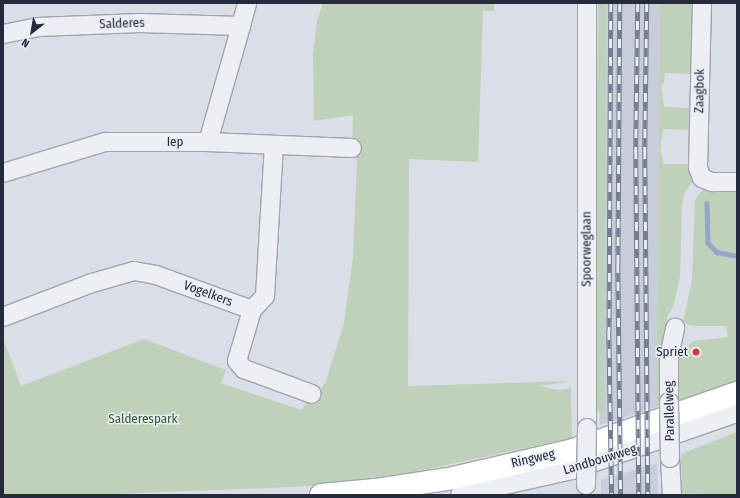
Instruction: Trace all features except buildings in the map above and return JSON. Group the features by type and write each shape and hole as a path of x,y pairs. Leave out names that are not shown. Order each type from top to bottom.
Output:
{"main road":[{"name":"Ringweg","path":"321,495 375,490 453,478 573,450 737,393"}],"street":[{"path":"208,142 247,3"},
{"name":"Spoorweglaan","path":"586,490 587,3"},
{"name":"Zaagbok","path":"702,3 698,168 702,178 712,182 737,182"},
{"name":"Salderes","path":"3,34 38,27 140,23 241,26"},
{"name":"Iep","path":"3,173 105,142 208,142 352,148"},
{"path":"274,145 265,296 252,310 237,361 244,369 312,394"},
{"name":"Vogelkers","path":"3,317 89,284 134,271 156,274 252,310"},
{"name":"Parallelweg","path":"672,495 669,357 675,328"},
{"name":"Landbouwweg","path":"460,495 572,470 737,413"}],"shaded area":[{"path":"601,3 660,3 656,407 600,425"},
{"path":"657,463 658,495 601,495 601,480"}],"green space":[{"name":"Salderespark","path":"323,3 494,3 494,11 483,11 478,162 409,159 408,386 572,381 540,386 558,390 571,388 572,438 414,472 314,486 92,495 3,495 3,338 21,386 144,339 226,370 221,383 301,410 325,384 344,323 353,257 357,161 352,148 353,115 314,121 313,54 317,21"},
{"path":"598,3 606,3 604,413 594,411"},
{"path":"660,3 697,3 695,84 691,84 691,74 665,73 664,83 661,84 664,107 690,108 691,97 695,97 694,141 689,141 689,130 663,129 660,153 662,153 663,164 689,164 689,154 694,154 694,180 685,192 682,205 680,277 673,307 667,317 663,404 656,407"},
{"path":"737,187 737,385 678,408 677,355 694,341 728,337 726,326 695,326 683,323 692,279 695,200 704,188"},
{"path":"737,432 737,495 682,493 681,454"}],"waterway":[{"path":"707,203 708,243 717,252 737,256"}],"railway":[{"path":"611,3 609,331 612,495"},
{"path":"620,3 618,264 621,495"},
{"path":"638,3 636,150 639,495"},
{"path":"647,3 645,150 648,495"}],"place":[{"name":"Spriet","path":"696,352"}]}
